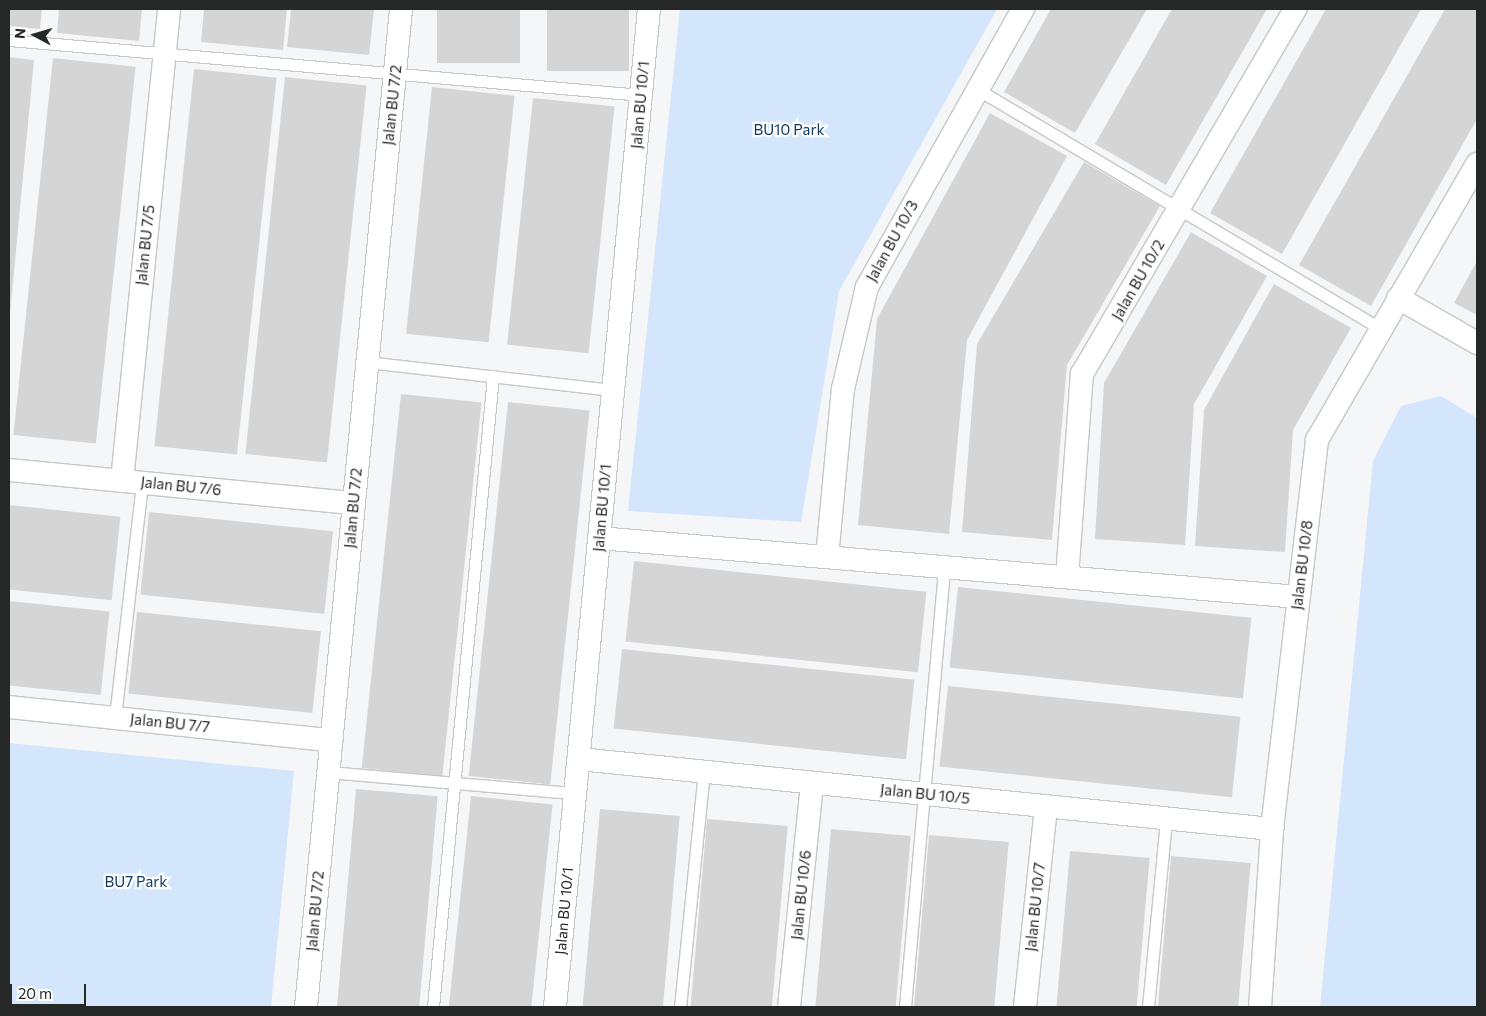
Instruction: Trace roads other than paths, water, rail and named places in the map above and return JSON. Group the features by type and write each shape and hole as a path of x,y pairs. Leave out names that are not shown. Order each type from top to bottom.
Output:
{"street":[{"name":"Jalan BU 7/5","path":"132,482 169,9"},
{"name":"Jalan BU 7/2","path":"306,1007 401,9"},
{"name":"Jalan BU 10/1","path":"555,1007 649,9"},
{"name":"Jalan BU 10/3","path":"826,557 843,389 867,287 1023,9"},
{"name":"Jalan BU 10/2","path":"1067,577 1082,374 1295,9"},
{"name":"Jalan BU 10/8","path":"1260,1007 1272,829 1317,440 1477,164"},
{"path":"1398,298 1477,343"},
{"name":"Jalan BU 7/6","path":"9,470 354,504"},
{"path":"599,538 1298,597"},
{"name":"Jalan BU 7/7","path":"9,706 331,740"},
{"name":"Jalan BU 10/5","path":"578,759 1272,829"},
{"name":"Jalan BU 10/6","path":"789,1007 812,783"},
{"name":"Jalan BU 10/7","path":"1025,1007 1046,806"}],"lane":[{"path":"9,40 641,95"},
{"path":"978,89 1381,329"},
{"path":"367,362 613,390"},
{"path":"434,1007 493,376"},
{"path":"115,718 132,482"},
{"path":"905,1007 944,567"},
{"path":"328,772 575,793"},
{"path":"680,1007 704,772"},
{"path":"1148,1007 1166,819"}],"park label":[{"name":"BU10 Park","path":"789,130"},
{"name":"BU7 Park","path":"136,882"}]}
